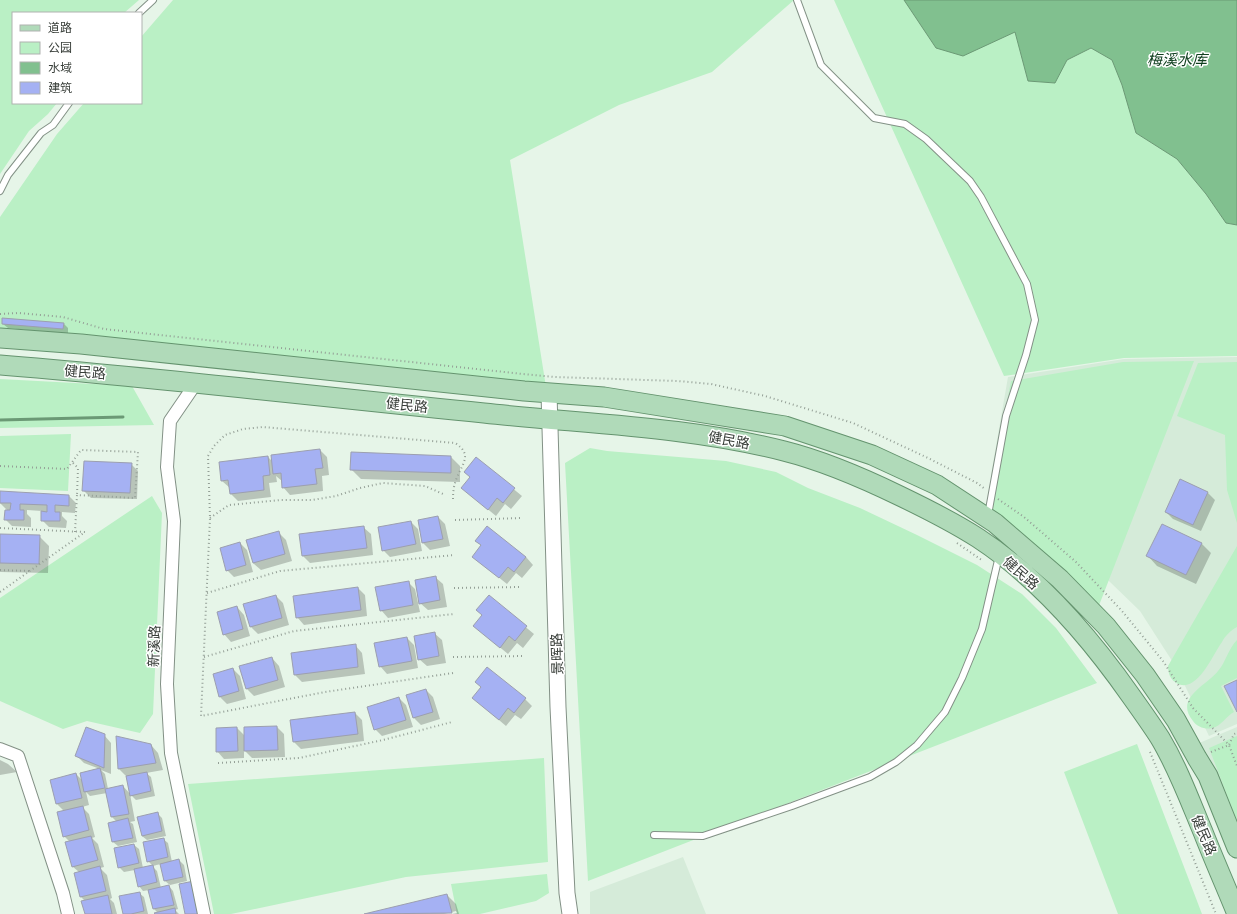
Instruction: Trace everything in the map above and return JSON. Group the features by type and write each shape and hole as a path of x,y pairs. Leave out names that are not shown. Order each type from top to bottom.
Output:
{"main road":[{"name":"健民路","path":"0,338 81,344 549,393 604,397 785,426 872,455 936,485 995,523 1060,579 1106,626 1145,675 1176,720 1196,758 1208,776 1237,848"},
{"name":"健民路","path":"0,365 196,383 549,420 653,428 726,439 785,451 834,467 871,482 954,524 980,540 998,562 1019,570 1058,607 1109,664 1159,737 1176,767 1237,914"}],"street":[{"name":"新溪路","path":"196,383 170,421 167,466 174,521 167,684 171,753 204,914"},
{"name":"景晖路","path":"549,393 558,707 567,893 570,914"},
{"path":"0,749 18,756 63,893 68,914"}],"lane":[{"path":"139,12 153,0"},
{"path":"797,0 821,65 874,118 905,124 926,139 970,180 981,197 1027,284 1035,320 1026,355 1006,416 988,518"},
{"path":"0,191 8,175 41,133 53,125 68,104"},
{"path":"654,835 703,836 792,806 870,777 896,762 917,745 945,712 962,678 982,629 998,562"}],"path":[{"path":"453,502 455,482 465,462 462,449 455,443 263,427 225,435 214,446 208,456 210,518 201,716 324,692 453,673"},
{"path":"0,466 67,469 81,450 138,452 136,498 77,495"},
{"path":"72,462 78,468 76,532"},
{"path":"210,518 229,505 275,501 312,500 336,496 360,488 383,483 425,486 442,494"},
{"path":"455,520 522,518"},
{"path":"0,528 85,532 0,592"},
{"path":"954,541 998,562"},
{"path":"207,593 280,571 455,555"},
{"path":"0,570 30,571"},
{"path":"454,588 520,587"},
{"path":"204,658 294,631 454,614"},
{"path":"453,657 525,656"},
{"path":"218,763 299,758 383,740 452,722"},
{"path":"1196,758 1229,745 1234,734 1237,733"},
{"path":"1229,745 1237,766"},
{"path":"1149,750 1216,914"}],"shaded area":[{"path":"1237,357 1237,724 1209,736 1176,667 1140,611 1080,553 1019,504 991,475 1008,377 1124,359"},
{"path":"1237,727 1237,841 1197,744"},
{"path":"683,857 706,914 590,914 590,892"}],"green space":[{"path":"0,0 139,0 125,12 12,12 12,104 56,104 48,114 29,131 0,174"},
{"path":"173,0 794,0 712,72 619,105 510,160 546,387 0,333 0,217 57,134 83,104 142,104 142,36"},
{"path":"834,0 904,0 936,48 1015,31 1028,81 1055,83 1067,60 1091,48 1112,60 1122,85 1136,133 1177,159 1206,194 1226,223 1237,225 1237,356 1124,358 1004,376"},
{"path":"1194,361 1098,608 986,511 1011,381 1123,362"},
{"path":"1237,362 1237,523 1227,490 1225,435 1177,416 1198,363"},
{"path":"0,379 132,386 154,425 0,428"},
{"path":"71,434 68,491 0,488 0,436"},
{"path":"590,448 607,451 726,461 776,472 808,488 860,508 977,565 1022,594 1056,628 1097,683 588,881 565,463"},
{"path":"152,496 162,513 153,714 140,733 87,721 63,729 0,701 0,598"},
{"path":"1237,546 1237,627 1230,631 1209,664 1197,679 1190,684 1183,685 1175,682 1168,671 1168,666"},
{"path":"1237,640 1237,678 1221,686 1234,712 1215,727 1210,729 1202,728 1193,721 1188,713 1187,706 1189,699 1218,671 1231,647"},
{"path":"1237,736 1237,821 1209,748"},
{"path":"1137,744 1202,914 1118,914 1064,772"},
{"path":"544,758 548,862 406,877 231,914 214,914 188,784"},
{"path":"547,874 549,893 536,901 480,914 457,914 451,884"}],"water":[{"name":"梅溪水库","path":"904,0 1237,0 1237,225 1226,223 1206,194 1177,159 1136,133 1122,85 1112,60 1091,48 1067,60 1055,83 1028,81 1015,32 963,56 936,48"}],"building":[{"path":"2,318 64,323 63,329 2,324"},
{"path":"320,449 323,468 315,469 317,484 282,488 281,473 273,474 271,455"},
{"path":"351,452 451,456 451,473 350,470"},
{"path":"268,456 270,475 263,476 264,490 230,494 228,480 221,481 219,462"},
{"path":"476,457 515,488 503,503 497,498 488,510 461,488 470,477 464,472"},
{"path":"84,461 132,463 130,493 82,491"},
{"path":"1180,479 1208,492 1193,525 1165,512"},
{"path":"0,491 69,495 69,506 55,505 55,512 60,512 60,521 41,521 41,511 47,512 47,505 20,504 20,510 24,510 24,520 4,520 5,510 10,510 11,503 0,503"},
{"path":"438,516 443,539 422,543 418,520"},
{"path":"411,521 416,544 382,551 378,527"},
{"path":"1162,524 1202,543 1186,575 1146,556"},
{"path":"364,526 367,548 302,556 299,534"},
{"path":"487,526 526,557 514,572 508,567 499,578 472,557 481,545 475,541"},
{"path":"279,531 285,554 253,563 246,540"},
{"path":"0,534 40,535 39,564 0,563"},
{"path":"240,542 246,565 226,571 220,548"},
{"path":"436,576 440,600 419,604 415,580"},
{"path":"409,581 413,605 380,611 375,587"},
{"path":"358,587 361,610 296,618 293,596"},
{"path":"276,595 282,618 250,627 243,604"},
{"path":"489,595 527,626 515,641 509,636 500,648 473,626 482,615 476,610"},
{"path":"237,606 243,629 223,635 217,612"},
{"path":"435,632 439,656 418,660 414,636"},
{"path":"407,637 412,661 379,667 374,643"},
{"path":"356,644 358,667 294,675 291,653"},
{"path":"272,657 278,680 246,689 239,666"},
{"path":"487,667 526,698 514,713 508,708 499,720 472,698 481,687 475,682"},
{"path":"233,668 239,691 219,697 213,674"},
{"path":"1237,680 1237,712 1224,686"},
{"path":"426,689 433,712 413,718 406,695"},
{"path":"399,697 406,720 374,730 367,707"},
{"path":"355,712 358,734 293,742 290,720"},
{"path":"277,726 278,750 244,751 244,727"},
{"path":"86,727 105,734 104,768 75,756"},
{"path":"237,727 238,751 216,752 216,728"},
{"path":"116,736 151,744 156,763 118,769"},
{"path":"100,768 105,788 84,792 80,773"},
{"path":"147,772 151,791 130,796 126,776"},
{"path":"76,773 82,798 56,804 50,780"},
{"path":"123,785 129,814 111,817 105,789"},
{"path":"83,806 89,830 63,837 57,812"},
{"path":"158,812 162,831 142,836 137,817"},
{"path":"128,818 133,838 112,842 108,823"},
{"path":"91,836 98,860 72,867 65,842"},
{"path":"164,838 168,857 147,862 143,842"},
{"path":"134,844 139,863 118,868 114,848"},
{"path":"179,859 183,877 164,881 160,864"},
{"path":"153,865 157,882 138,887 134,869"},
{"path":"100,866 106,891 80,897 74,873"},
{"path":"194,881 200,914 185,914 179,884"},
{"path":"169,885 174,905 153,909 148,890"},
{"path":"140,892 144,911 123,914 119,896"},
{"path":"447,894 452,913 364,914"},
{"path":"108,895 112,914 85,914 81,901"},
{"path":"175,908 176,914 154,913"}],"waterway":[{"path":"0,420 123,417"}]}
